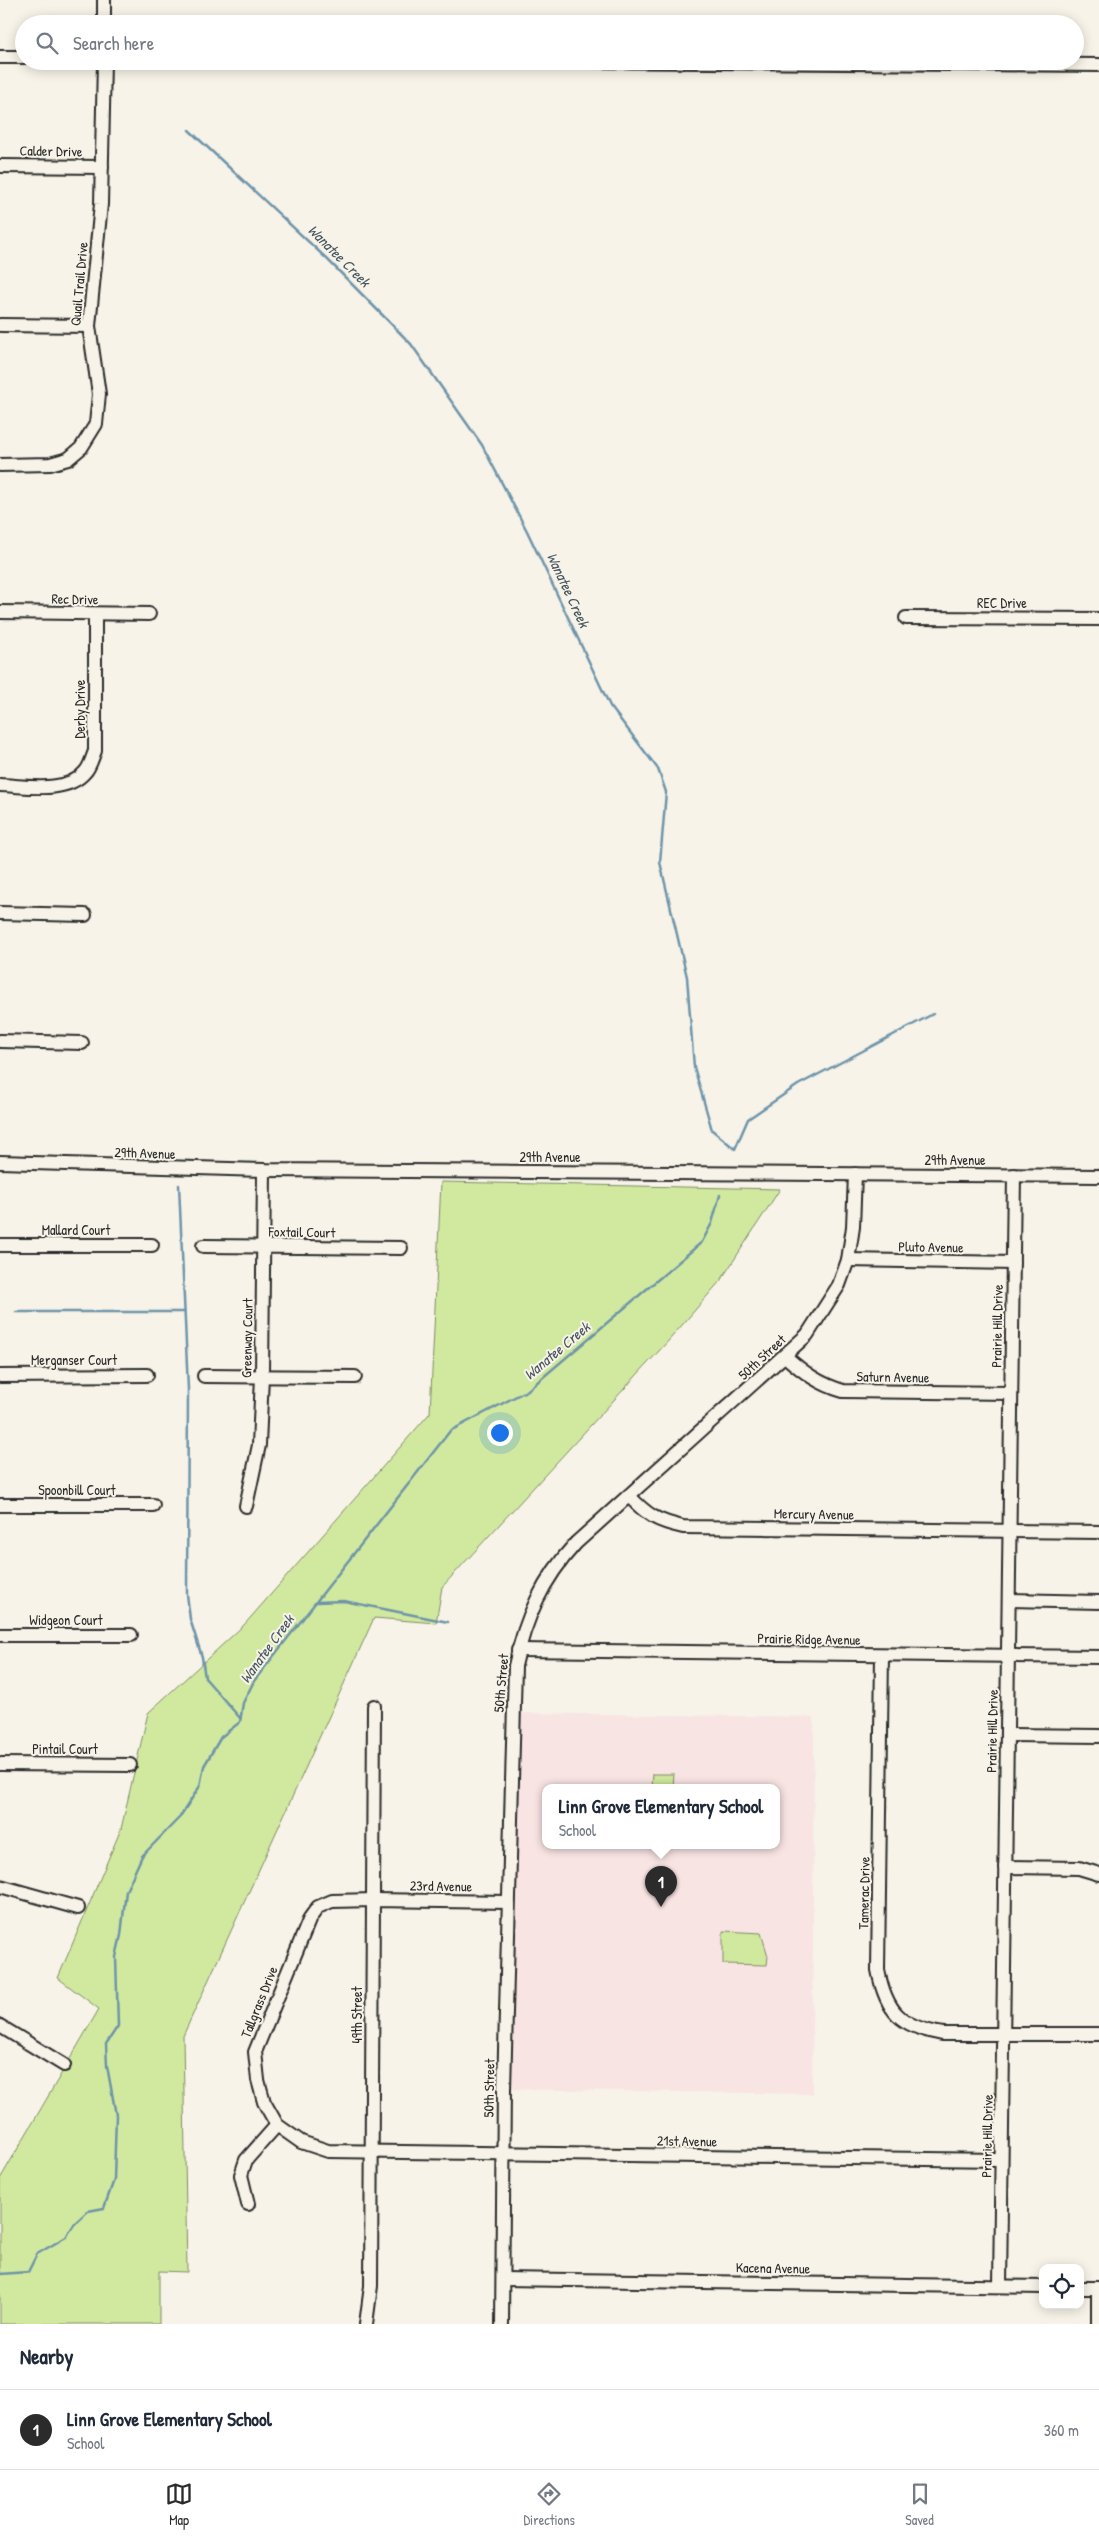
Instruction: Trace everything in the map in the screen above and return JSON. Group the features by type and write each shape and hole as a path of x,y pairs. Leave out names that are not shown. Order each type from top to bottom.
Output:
{"street":[{"path":"104,0 104,15"},
{"path":"0,57 15,57"},
{"path":"1084,65 1099,65"},
{"name":"Quail Trail Drive","path":"0,465 50,464 68,459 81,448 91,434 100,404 89,326 101,204 104,70"},
{"name":"Calder Drive","path":"0,166 102,167"},
{"path":"0,325 89,326"},
{"name":"Rec Drive","path":"0,612 149,614"},
{"name":"Derby Drive","path":"0,785 54,786 73,782 86,772 95,751 95,614"},
{"name":"REC Drive","path":"906,618 1099,619"},
{"path":"0,914 85,915"},
{"path":"0,1041 82,1043"},
{"name":"29th Avenue","path":"0,1162 264,1170 1099,1176"},
{"name":"Greenway Court","path":"246,1506 258,1445 262,1376 264,1170"},
{"name":"50th Street","path":"502,2324 508,1902 513,1713 518,1650 530,1610 556,1565 576,1543 807,1335 839,1285 848,1260 853,1227 855,1174"},
{"name":"Prairie Hill Drive","path":"1000,2286 1014,1175"},
{"name":"Mallard Court","path":"0,1245 152,1246"},
{"name":"Foxtail Court","path":"203,1246 401,1248"},
{"name":"Pluto Avenue","path":"848,1260 1013,1263"},
{"name":"Saturn Avenue","path":"785,1356 804,1373 825,1386 843,1391 1011,1393"},
{"name":"Merganser Court","path":"0,1376 148,1375"},
{"path":"204,1376 355,1377"},
{"name":"Mercury Avenue","path":"629,1496 643,1511 658,1521 683,1527 1099,1532"},
{"name":"Spoonbill Court","path":"0,1504 153,1505"},
{"path":"1009,1600 1099,1602"},
{"name":"Widgeon Court","path":"0,1635 131,1635"},
{"name":"Prairie Ridge Avenue","path":"518,1650 1099,1657"},
{"name":"Tamerac Drive","path":"882,1655 878,1970 882,1990 890,2008 905,2022 925,2031 943,2034 1099,2034"},
{"name":"49th Street","path":"366,2324 371,2286 374,1706"},
{"path":"1007,1735 1099,1736"},
{"name":"Pintail Court","path":"0,1764 130,1765"},
{"path":"1005,1867 1079,1868 1099,1874"},
{"path":"0,1886 78,1908"},
{"name":"23rd Avenue","path":"373,1900 508,1902"},
{"name":"Tallgrass Drive","path":"372,2151 328,2151 301,2142 277,2125 264,2102 258,2080 256,2052 310,1918 318,1907 332,1901 373,1900"},
{"path":"0,2026 64,2065"},
{"path":"248,2204 241,2175 246,2160 277,2125"},
{"name":"21st Avenue","path":"372,2151 1001,2160"},
{"name":"Kacena Avenue","path":"502,2279 1039,2287"},
{"path":"1084,2288 1099,2288 1098,2324"}],"shaded area":[{"path":"513,1713 814,1717 812,2094 504,2089"}],"green space":[{"path":"441,1182 780,1189 721,1280 670,1339 442,1587 436,1623 374,1618 183,2036 187,2272 159,2271 159,2324 0,2324 0,2179 99,2009 58,1978 121,1829 148,1713 244,1625 430,1413"},
{"path":"653,1774 674,1774 673,1784 652,1784"},
{"path":"723,1931 761,1933 768,1956 767,1965 723,1964"}],"waterway":[{"name":"Wanatee Creek","path":"189,130 327,259 411,344 482,445 527,531 610,706 658,769 666,792 660,862 687,977 694,1067 712,1130 735,1149 748,1119 798,1085 933,1014"},
{"path":"179,1185 188,1389 187,1594 190,1619 202,1657 205,1678 240,1718"},
{"name":"Wanatee Creek","path":"0,2274 28,2272 37,2254 66,2237 75,2223 88,2211 104,2208 114,2180 116,2115 107,2066 106,2044 118,2026 116,1957 121,1935 126,1891 142,1856 179,1818 200,1786 204,1766 221,1737 240,1722 243,1703 254,1681 450,1431 528,1390 702,1242 712,1223 720,1195"},
{"path":"16,1312 184,1312"},
{"path":"317,1602 344,1601 448,1622"}],"place":[{"name":"Linn Grove Elementary School","path":"661,1907"}]}
